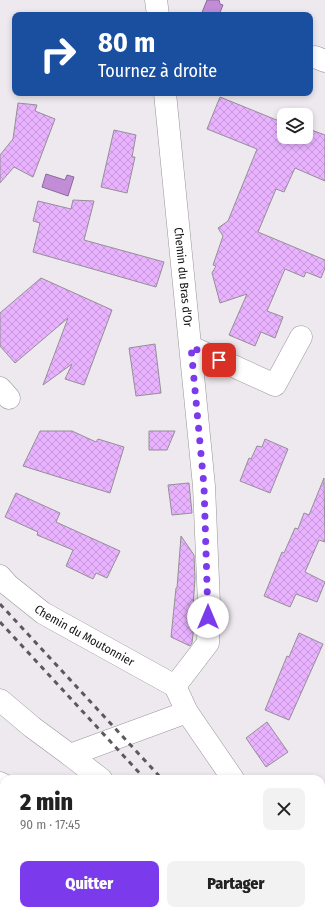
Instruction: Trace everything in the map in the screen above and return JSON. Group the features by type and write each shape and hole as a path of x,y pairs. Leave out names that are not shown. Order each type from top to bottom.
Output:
{"street":[{"path":"156,0 158,12"},
{"name":"Chemin du Bras d'Or","path":"165,96 204,486 209,604 208,643 175,686"},
{"path":"191,347 274,385 301,337"},
{"name":"Chemin du Moutonnier","path":"0,576 8,585 43,612 175,686"},
{"path":"175,686 187,712 230,775"},
{"path":"0,700 32,727 96,775"},
{"path":"70,755 187,712"}],"shaded area":[{"path":"207,0 219,0 220,4 223,5 220,12 202,12"},
{"path":"46,174 65,180 67,175 74,177 68,196 42,187"}],"building":[{"path":"220,97 277,120 277,144 313,144 313,131 325,135 325,181 295,168 284,192 276,189 258,232 325,260 325,268 321,278 306,272 304,277 285,269 267,311 283,317 275,338 261,332 255,346 229,335 247,294 220,303 212,273 216,266 213,265 223,236 218,228 228,221 257,149 207,129"},
{"path":"18,103 37,105 35,111 55,119 33,177 14,167 0,183 0,155 13,139"},
{"path":"114,130 136,135 132,157 135,157 127,193 101,187"},
{"path":"73,200 94,201 84,240 164,262 156,287 33,252 40,223 33,221 38,201 71,209"},
{"path":"41,278 112,310 84,385 65,379 72,364 43,385 68,318 15,363 0,346 0,313"},
{"path":"155,344 161,393 136,396 129,348"},
{"path":"40,431 72,431 96,442 98,439 124,447 110,493 23,466"},
{"path":"149,431 175,431 167,450 149,450"},
{"path":"265,439 288,449 270,493 240,481 249,458 251,459 257,446 262,447"},
{"path":"324,478 325,542 319,540 305,572 325,582 317,602 296,594 290,607 264,596 282,552 284,553 295,528 298,529 304,513 309,515"},
{"path":"189,483 192,513 172,515 168,485"},
{"path":"16,493 60,513 56,522 120,551 107,578 96,573 93,579 66,566 73,550 37,535 38,532 5,517"},
{"path":"181,536 194,555 195,578 193,607 195,608 195,617 192,643 190,646 171,637"},
{"path":"299,633 323,644 289,720 265,710 287,656 289,657"},
{"path":"267,722 288,752 266,767 246,738"}],"railway":[{"path":"0,604 158,775"},
{"path":"0,622 141,775"}],"route":[{"path":"208,617 209,604 204,486 191,347 219,360"}]}
